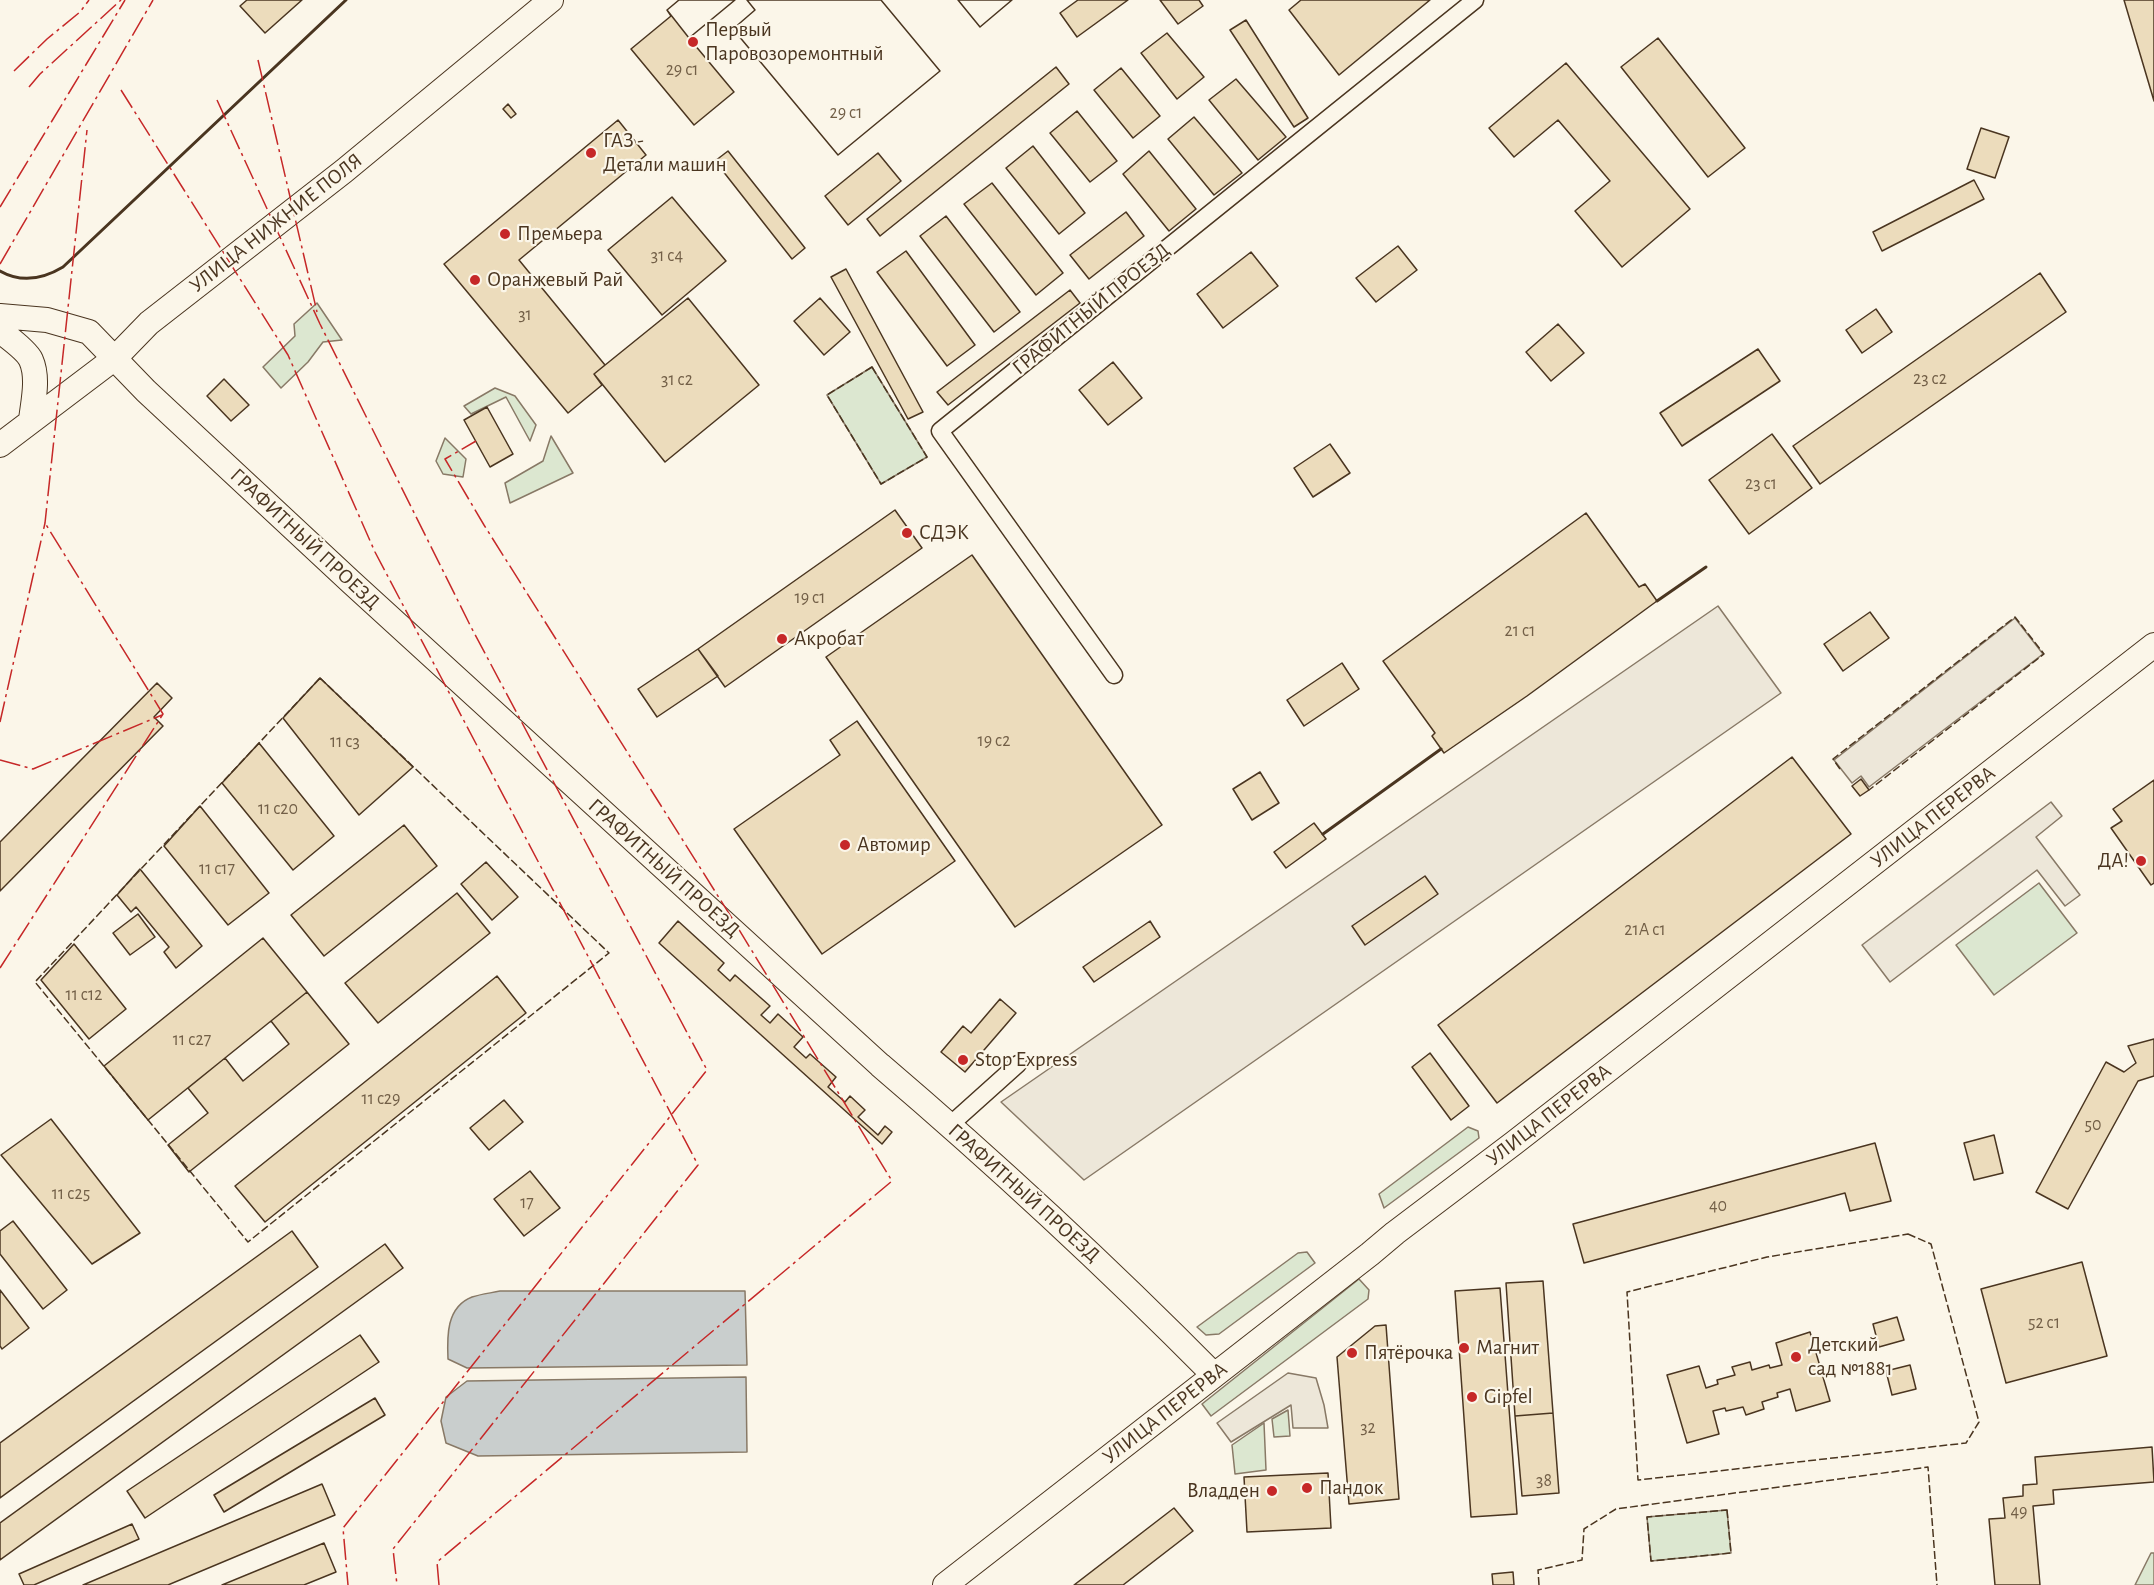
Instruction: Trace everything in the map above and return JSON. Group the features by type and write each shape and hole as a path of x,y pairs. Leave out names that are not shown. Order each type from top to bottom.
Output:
{"main road":[{"name":"УЛИЦА НИЖНИЕ ПОЛЯ","path":"0,445 115,358 149,323 344,171 551,0"},
{"name":"ГРАФИТНЫЙ ПРОЕЗД","path":"0,316 47,320 88,332 146,391 351,582 856,1044 950,1125 1112,1272 1214,1375"},
{"path":"0,331 30,359 35,387 32,420"},
{"name":"УЛИЦА ПЕРЕРВА","path":"945,1585 2154,645"}],"street":[{"name":"ГРАФИТНЫЙ ПРОЕЗД","path":"1114,675 940,430 1475,0"},
{"path":"950,1125 1018,1064"}],"green space":[{"path":"317,303 342,340 323,342 308,362 281,388 263,367 295,336 294,324"},
{"path":"872,367 927,457 881,484 827,395"},
{"path":"495,388 515,396 536,425 530,441 506,397 471,414 464,406"},
{"path":"551,436 573,473 510,503 505,483 543,461"},
{"path":"445,438 466,459 463,477 443,474 436,461"},
{"path":"2039,883 2077,933 1994,995 1956,945"},
{"path":"1468,1127 1478,1131 1479,1138 1384,1208 1379,1194"},
{"path":"1307,1252 1315,1263 1219,1334 1206,1335 1197,1327 1298,1253"},
{"path":"1359,1279 1369,1290 1368,1299 1211,1416 1202,1404"},
{"path":"1288,1410 1290,1436 1274,1437 1272,1419"},
{"path":"1264,1423 1266,1470 1235,1474 1232,1445"},
{"path":"1727,1510 1731,1553 1651,1561 1647,1517"},
{"path":"2151,1553 2154,1553 2154,1585 2135,1585"}],"shaded area":[{"path":"1718,606 1781,693 1084,1180 1001,1102"},
{"path":"2015,618 2043,654 1869,787 1861,776 1852,783 1834,760"},
{"path":"2051,802 2062,816 2036,837 2080,895 2065,906 2037,870 1890,982 1862,945"},
{"path":"500,1291 745,1291 747,1365 467,1368 448,1359 448,1332 457,1308 472,1297"},
{"path":"1288,1373 1316,1378 1328,1428 1293,1428 1291,1405 1231,1442 1217,1423"},
{"path":"746,1377 747,1452 478,1456 446,1443 441,1421 446,1397 467,1381"}],"building":[{"path":"247,0 302,0 265,33 240,6"},
{"path":"679,0 735,0 689,38 667,10"},
{"path":"679,0 735,0 689,38 734,92 694,125 631,49 671,16 667,10"},
{"path":"747,0 881,0 940,71 838,155 733,29 755,10"},
{"path":"747,0 881,0 940,71 838,155 733,29 755,10"},
{"path":"958,0 1012,0 980,27"},
{"path":"958,0 1012,0 980,27"},
{"path":"1078,0 1128,0 1077,37 1060,13"},
{"path":"1160,0 1199,0 1203,6 1178,24"},
{"path":"1301,0 1430,0 1339,75 1289,10"},
{"path":"2124,0 2154,0 2154,101"},
{"path":"1246,20 1308,118 1294,127 1230,30"},
{"path":"1167,33 1204,77 1177,99 1141,53"},
{"path":"1658,38 1745,148 1708,177 1621,67"},
{"path":"1566,63 1690,209 1622,267 1575,211 1610,181 1558,120 1514,157 1489,128"},
{"path":"1056,67 1069,84 880,236 867,219"},
{"path":"1121,68 1160,116 1133,138 1094,90"},
{"path":"1236,79 1286,137 1258,160 1209,100"},
{"path":"508,104 516,114 511,118 503,109"},
{"path":"1077,111 1117,161 1090,182 1050,133"},
{"path":"1194,117 1242,173 1214,195 1168,139"},
{"path":"618,120 646,155 519,260 605,365 594,374 602,385 568,413 444,264"},
{"path":"1981,128 2009,137 1995,178 1967,169"},
{"path":"1033,146 1085,213 1059,234 1006,168"},
{"path":"728,151 805,248 792,259 715,161"},
{"path":"1149,151 1196,209 1169,231 1123,174"},
{"path":"878,153 901,181 848,225 825,196"},
{"path":"1974,180 1984,199 1882,251 1873,232"},
{"path":"992,183 1063,273 1036,295 964,204"},
{"path":"672,197 726,261 662,315 608,250"},
{"path":"1126,212 1144,236 1089,279 1070,255"},
{"path":"946,216 1020,312 994,332 920,236"},
{"path":"1398,246 1417,270 1376,302 1356,278"},
{"path":"906,251 975,345 947,366 877,272"},
{"path":"1251,252 1278,286 1223,328 1197,294"},
{"path":"846,269 923,412 908,419 831,277"},
{"path":"2040,273 2066,312 1820,484 1793,446"},
{"path":"1070,290 1080,303 948,405 937,392"},
{"path":"688,298 759,385 665,462 594,374"},
{"path":"820,298 850,332 824,355 794,321"},
{"path":"1876,309 1892,332 1862,353 1846,330"},
{"path":"1558,324 1584,353 1551,381 1526,352"},
{"path":"1758,349 1780,381 1682,446 1660,413"},
{"path":"1113,362 1142,398 1108,425 1079,390"},
{"path":"224,379 249,405 231,421 207,396"},
{"path":"487,407 513,454 490,467 464,420"},
{"path":"1772,434 1812,488 1749,534 1709,480"},
{"path":"1330,444 1350,473 1313,497 1294,468"},
{"path":"895,510 922,548 725,687 698,649"},
{"path":"1586,513 1639,587 1645,584 1657,601 1527,696 1444,753 1432,736 1435,733 1383,661"},
{"path":"972,555 1162,825 1015,927 826,657"},
{"path":"1870,612 1889,638 1843,671 1824,644"},
{"path":"698,649 718,676 657,717 638,689"},
{"path":"1342,663 1359,689 1304,726 1287,700"},
{"path":"320,678 413,767 359,815 283,718"},
{"path":"157,683 172,698 154,717 163,726 0,891 0,842"},
{"name":"Автомир","path":"857,721 955,861 822,954 734,829 840,755 830,740"},
{"path":"259,743 334,836 293,870 222,783"},
{"path":"1792,757 1851,834 1497,1103 1438,1025"},
{"path":"1260,772 1279,803 1252,820 1233,789"},
{"path":"1861,779 1869,790 1860,796 1852,786"},
{"path":"2154,780 2154,883 2151,885 2111,828 2122,821 2113,809"},
{"path":"200,806 269,893 228,925 164,846"},
{"path":"1314,823 1326,839 1286,868 1274,852"},
{"path":"404,825 437,866 324,956 291,915"},
{"path":"486,862 518,897 492,920 461,884"},
{"path":"140,869 202,946 176,968 164,952 169,947 136,907 131,912 117,895"},
{"path":"1425,876 1438,894 1365,945 1352,926"},
{"path":"457,893 490,933 378,1023 345,983"},
{"path":"138,914 155,937 130,955 113,933"},
{"path":"678,921 724,963 718,970 730,981 735,975 770,1006 761,1015 770,1023 778,1014 803,1037 794,1047 806,1058 810,1054 836,1077 828,1087 845,1102 850,1096 865,1110 858,1117 878,1135 885,1126 892,1132 882,1144 659,943"},
{"path":"1150,921 1160,937 1094,982 1083,967"},
{"path":"263,938 307,992 148,1120 104,1066"},
{"path":"74,944 126,1009 89,1039 41,980"},
{"path":"497,976 526,1013 265,1222 235,1186"},
{"path":"307,992 349,1044 189,1172 168,1145 208,1113 188,1088 225,1058 243,1081 289,1044 271,1021"},
{"path":"1000,999 1016,1013 965,1072 941,1052 963,1026 971,1033"},
{"path":"2154,1039 2154,1076 2138,1081 2068,1209 2036,1192 2106,1062 2124,1072 2136,1063 2128,1046"},
{"path":"1430,1053 1469,1106 1451,1120 1412,1067"},
{"path":"504,1100 523,1122 489,1150 470,1128"},
{"path":"51,1119 140,1233 92,1264 1,1155"},
{"path":"1994,1135 2003,1173 1974,1180 1964,1143"},
{"path":"1875,1143 1891,1201 1850,1211 1845,1193 1584,1263 1573,1224"},
{"path":"530,1171 560,1208 524,1236 494,1199"},
{"path":"13,1221 67,1290 43,1309 0,1254 0,1231"},
{"path":"292,1231 318,1267 0,1498 0,1443"},
{"path":"385,1244 403,1268 0,1560 0,1523"},
{"path":"2082,1262 2107,1356 2006,1383 1981,1289"},
{"path":"1543,1281 1553,1413 1515,1416 1506,1283"},
{"path":"1500,1288 1517,1514 1471,1517 1455,1291"},
{"path":"0,1290 29,1328 2,1349 0,1346"},
{"path":"1897,1317 1904,1340 1879,1347 1873,1324"},
{"path":"1386,1325 1399,1499 1349,1504 1337,1357 1375,1326"},
{"path":"1810,1332 1830,1401 1796,1411 1790,1389 1777,1393 1778,1397 1762,1402 1764,1409 1746,1415 1743,1407 1713,1411 1719,1434 1687,1443 1667,1375 1699,1366 1706,1388 1718,1384 1717,1380 1735,1375 1732,1367 1750,1362 1752,1370 1769,1365 1770,1368 1782,1365 1776,1343"},
{"path":"360,1335 379,1362 145,1518 127,1491"},
{"path":"1910,1365 1916,1389 1892,1395 1886,1371"},
{"path":"375,1398 385,1415 224,1512 214,1495"},
{"path":"1553,1413 1559,1493 1522,1496 1515,1416"},
{"path":"2152,1447 2154,1482 2053,1490 2054,1504 2033,1506 2040,1585 1995,1585 1989,1519 2005,1518 2003,1498 2023,1496 2023,1485 2037,1484 2035,1457"},
{"path":"1328,1473 1331,1528 1247,1532 1244,1477"},
{"path":"322,1484 335,1515 168,1585 83,1585"},
{"path":"1174,1508 1193,1531 1123,1585 1074,1585"},
{"path":"132,1524 139,1539 34,1585 24,1585 19,1574"},
{"path":"324,1543 336,1572 304,1585 222,1585"},
{"path":"1513,1572 1514,1585 1493,1585 1492,1574"}],"fence":[{"path":"872,367 927,457 881,484 827,395 872,367"},
{"path":"1840,769 1833,759 2015,617 2044,654 1869,790"},
{"path":"320,678 609,953 248,1242 35,982 320,678"},
{"path":"1908,1234 1931,1244 1979,1422 1966,1443 1638,1480 1627,1292 1767,1257 1908,1234"},
{"path":"1539,1585 1538,1570 1582,1560 1584,1529 1616,1509 1928,1467 1937,1585"},
{"path":"1727,1510 1731,1553 1651,1561 1647,1517 1727,1510"}],"wall":[{"path":"0,271 16,277 32,278 63,267 346,0"},
{"path":"1657,601 1706,567"},
{"path":"1323,834 1441,749"}],"power":[{"path":"14,71 47,39 80,12 89,0"},
{"path":"29,87 40,74 121,0"},
{"path":"0,207 125,0"},
{"path":"0,264 153,0"},
{"path":"258,60 317,312"},
{"path":"121,90 288,355 375,552 698,1165 393,1549 397,1585"},
{"path":"217,100 320,324 471,627 707,1070 343,1528 348,1585"},
{"path":"0,722 45,523 87,130"},
{"path":"439,1585 437,1562 892,1181 735,923 484,525 445,459 476,441"},
{"path":"0,968 163,714 45,523"},
{"path":"0,760 33,769 162,715"}],"place":[{"name":"Первый Паровозоремонтный","path":"693,42"},
{"name":"ГАЗ - Детали машин","path":"591,153"},
{"name":"Премьера","path":"505,234"},
{"name":"Оранжевый Рай","path":"475,280"},
{"name":"СДЭК","path":"907,533"},
{"name":"Акробат","path":"782,639"},
{"name":"Автомир","path":"845,845"},
{"name":"ДА!","path":"2141,861"},
{"name":"Stop Express","path":"963,1060"},
{"name":"Магнит","path":"1464,1348"},
{"name":"Пятёрочка","path":"1352,1353"},
{"name":"Детский сад №1881","path":"1796,1357"},
{"name":"Gipfel","path":"1472,1397"},
{"name":"Пандок","path":"1307,1488"},
{"name":"Владден","path":"1272,1491"}]}
